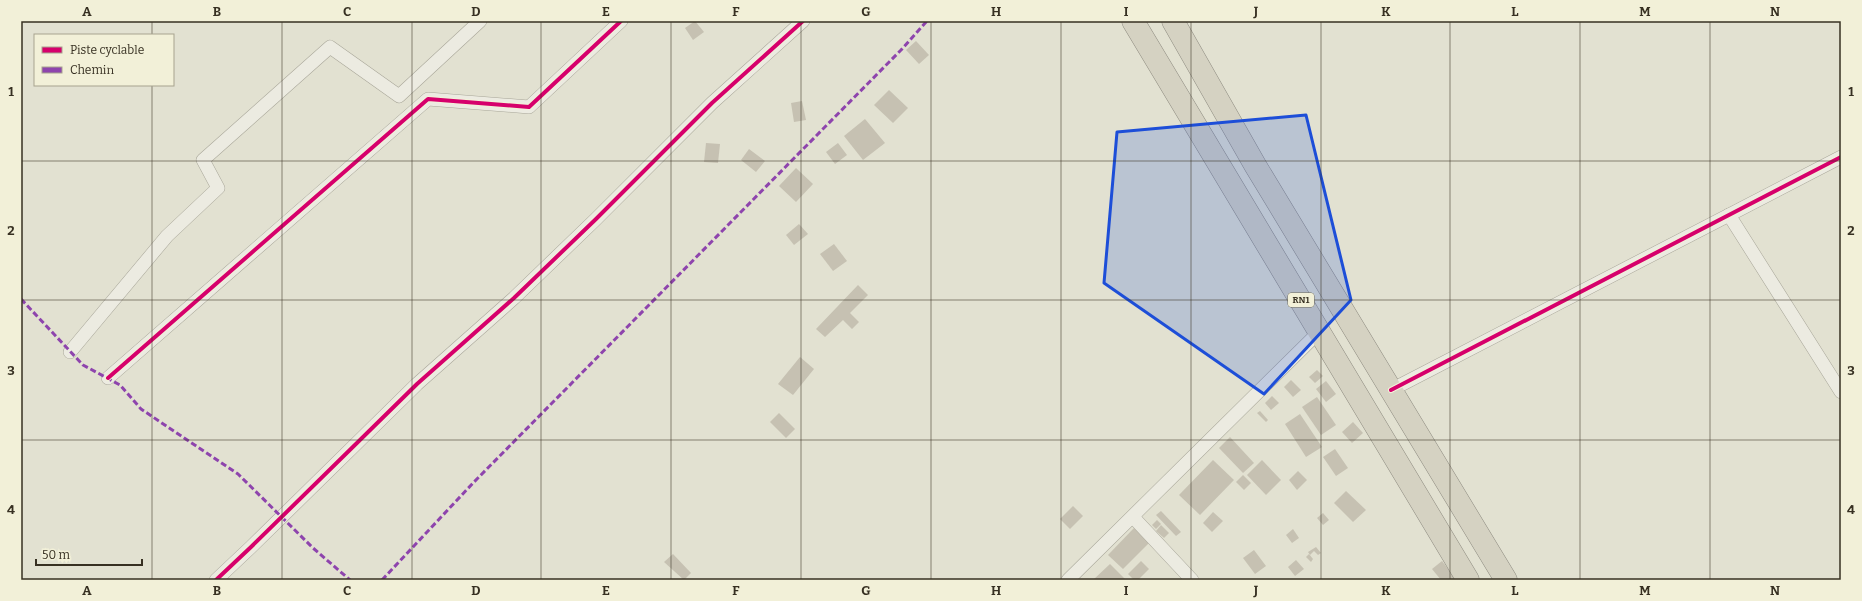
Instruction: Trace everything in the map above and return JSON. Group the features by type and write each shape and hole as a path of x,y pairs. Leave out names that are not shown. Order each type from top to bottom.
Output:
{"highway":[{"name":"RN1","path":"1133,21 1468,580"},
{"path":"1173,21 1255,165 1506,580"}],"street":[{"path":"70,352 167,236 218,188 203,160 330,47 399,96 480,21"},
{"path":"108,378 428,99 529,107 621,21"},
{"path":"216,580 417,384 514,298 596,219 712,103 803,21"},
{"path":"1391,390 1841,157"},
{"path":"1729,215 1841,392"},
{"path":"1068,580 1320,331"},
{"path":"1133,517 1192,580"}],"highlighted area":[{"path":"1306,115 1351,300 1264,394 1104,283 1117,132"}],"building":[{"path":"695,21 704,32 693,40 685,28"},
{"path":"916,41 929,55 919,64 906,50"},
{"path":"889,90 908,108 893,123 874,105"},
{"path":"802,101 806,120 794,122 791,103"},
{"path":"865,119 885,143 863,160 844,136"},
{"path":"706,143 720,144 718,163 704,162"},
{"path":"838,143 847,155 835,164 826,152"},
{"path":"749,149 765,161 756,172 741,160"},
{"path":"796,168 813,184 796,202 779,186"},
{"path":"799,224 808,234 794,245 786,235"},
{"path":"834,244 847,261 833,271 820,254"},
{"path":"858,285 868,295 850,313 859,322 852,329 843,320 825,337 816,329"},
{"path":"800,357 814,369 793,395 778,384"},
{"path":"1317,370 1323,376 1315,383 1309,377"},
{"path":"1291,380 1301,390 1293,397 1284,387"},
{"path":"1326,381 1336,394 1326,402 1316,389"},
{"path":"1272,396 1279,403 1271,410 1265,403"},
{"path":"1317,397 1336,425 1321,435 1302,407"},
{"path":"1260,411 1268,420 1266,422 1257,413"},
{"path":"779,413 795,429 786,438 770,422"},
{"path":"1300,414 1322,447 1306,457 1285,424"},
{"path":"1353,422 1363,433 1352,443 1342,432"},
{"path":"1230,437 1254,463 1243,473 1219,448"},
{"path":"1335,449 1348,468 1336,476 1323,457"},
{"path":"1213,460 1234,480 1200,515 1179,495"},
{"path":"1262,460 1281,480 1266,495 1247,475"},
{"path":"1298,471 1307,480 1297,490 1289,480"},
{"path":"1243,475 1251,483 1244,490 1236,482"},
{"path":"1346,491 1366,510 1353,522 1334,503"},
{"path":"1073,506 1083,516 1070,529 1060,519"},
{"path":"1161,511 1181,532 1176,536 1156,515"},
{"path":"1213,512 1223,521 1212,532 1203,523"},
{"path":"1323,513 1329,520 1323,525 1317,518"},
{"path":"1157,520 1161,524 1156,529 1152,525"},
{"path":"1161,525 1169,533 1164,538 1156,531"},
{"path":"1134,528 1149,543 1123,569 1108,555"},
{"path":"1293,529 1299,538 1292,543 1286,535"},
{"path":"1316,547 1321,553 1318,555 1314,551 1310,555 1308,552"},
{"path":"1254,550 1266,566 1255,574 1243,558"},
{"path":"673,554 691,573 684,580 664,562"},
{"path":"1309,554 1313,559 1311,562 1306,557"},
{"path":"1296,560 1304,569 1295,576 1288,567"},
{"path":"1141,561 1149,569 1138,580 1134,580 1128,574"},
{"path":"1442,561 1455,578 1453,580 1441,580 1432,569"},
{"path":"1110,564 1126,580 1093,580"}],"marked path":[{"path":"382,580 474,482 901,50 927,21"},
{"path":"21,299 83,365 120,385 141,409 238,474 313,548 350,580"}],"cycle path":[{"path":"108,378 428,99 529,107 621,21"},
{"path":"216,580 417,384 514,298 596,219 712,103 803,21"},
{"path":"1391,390 1841,157"}]}
